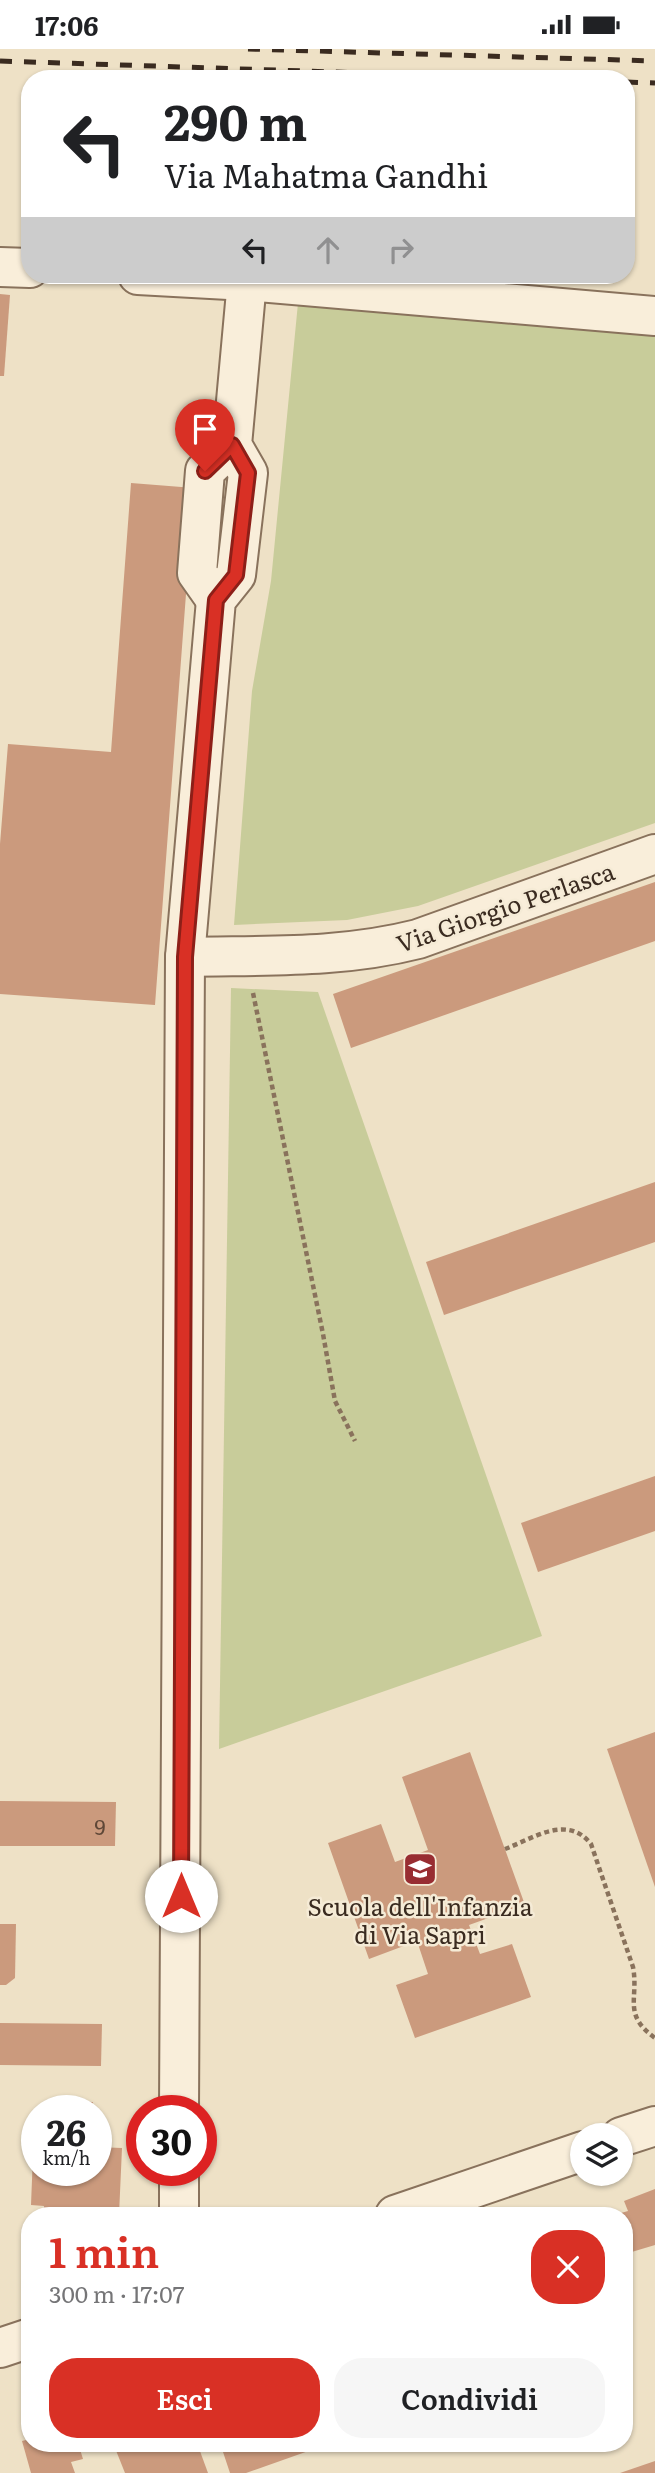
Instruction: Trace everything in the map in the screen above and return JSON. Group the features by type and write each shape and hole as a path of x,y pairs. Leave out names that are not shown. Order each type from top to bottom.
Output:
{"street":[{"path":"0,267 21,268"},
{"path":"179,2095 185,957 216,600 197,573 205,471 232,445 247,284"},
{"path":"282,284 655,316"},
{"name":"Via Giorgio Perlasca","path":"185,957 314,956 388,947 418,939 655,854"},
{"path":"633,2133 655,2126"},
{"path":"418,2207 570,2155"},
{"path":"179,2186 179,2207"},
{"path":"0,2348 21,2341"}],"path":[{"path":"249,956 244,975 253,989 335,1401 355,1441"},
{"path":"505,1849 556,1830 569,1828 583,1833 591,1844 633,1968 636,1983 632,1997 634,2012 642,2028 655,2038"}],"green space":[{"path":"298,303 655,333 655,823 418,906 347,920 234,925 252,691 271,581"},
{"path":"231,988 318,992 542,1636 219,1749"}],"building":[{"path":"0,294 10,295 4,376 0,376"},
{"path":"131,483 194,488 155,1005 0,994 0,844 8,744 111,752"},
{"path":"655,882 655,941 351,1048 333,994"},
{"path":"655,1182 655,1242 444,1315 426,1262"},
{"path":"655,1476 655,1531 538,1572 521,1523"},
{"path":"655,1732 655,1887 607,1749"},
{"path":"470,1752 525,1905 469,1925 480,1954 512,1944 531,1997 415,2038 396,1985 428,1974 417,1941 369,1959 328,1843 381,1824 395,1862 428,1850 402,1777"},
{"path":"0,1801 116,1802 115,1846 0,1846"},
{"path":"0,1924 16,1924 15,1978 6,1985 0,1985"},
{"path":"0,2023 102,2024 101,2066 0,2065"},
{"path":"112,2148 122,2148 119,2207 31,2205 32,2186 112,2186"},
{"path":"655,2189 655,2245 633,2252 633,2207 626,2207 624,2201"},
{"path":"25,2452 81,2452 83,2459 71,2462 75,2473 31,2473"},
{"path":"117,2452 200,2452 208,2473 125,2473"},
{"path":"223,2452 306,2452 246,2473 230,2473"},
{"path":"655,2461 655,2473 620,2473"}],"railway":[{"path":"248,49 655,61"},
{"path":"0,61 274,70"},
{"path":"635,82 655,83"}],"place":[{"name":"Scuola dell'Infanzia di Via Sapri","path":"420,1869"}],"route":[{"path":"181,1896 185,957 216,600 236,575 248,473 232,445 205,471"}]}
